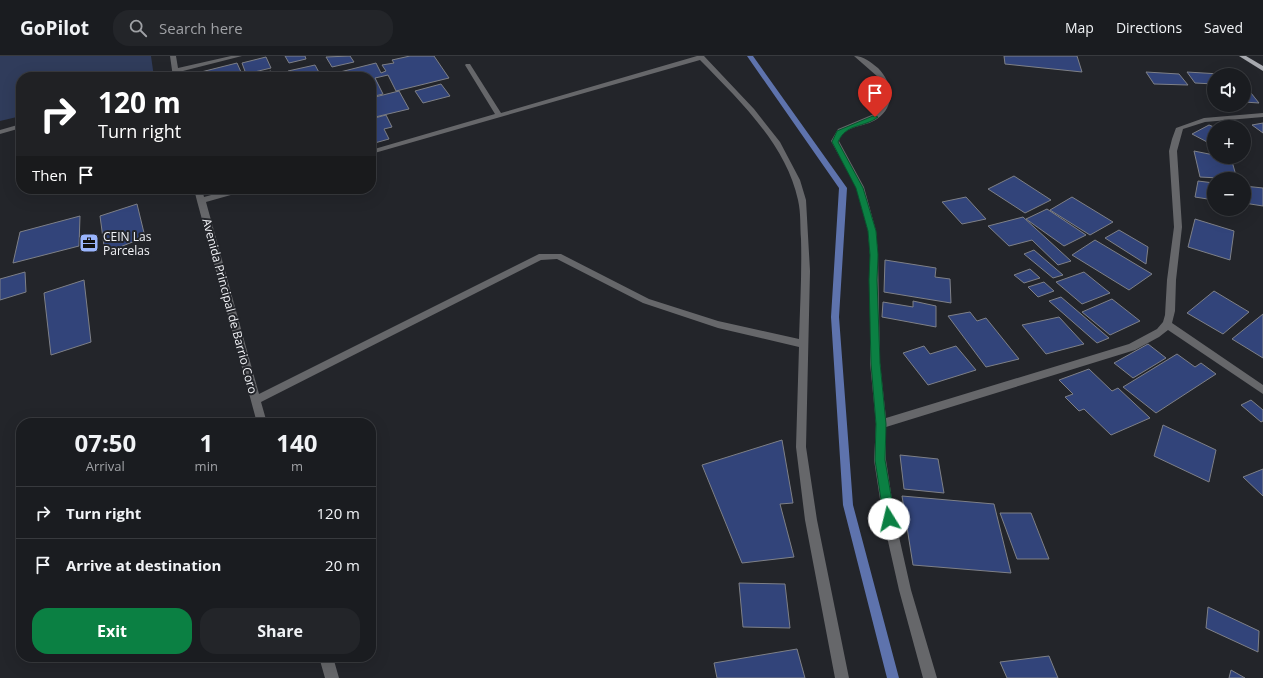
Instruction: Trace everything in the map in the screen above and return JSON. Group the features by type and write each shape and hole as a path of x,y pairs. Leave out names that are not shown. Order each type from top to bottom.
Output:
{"main road":[{"path":"1242,56 1263,69"}],"street":[{"path":"173,56 176,72"},
{"path":"183,72 239,56"},
{"path":"858,56 875,68 885,80 888,90 887,99 883,109 875,117 845,128 839,132 835,142 860,188 872,231 874,255 873,280 875,363 881,424 880,460 889,519 905,590 930,678"},
{"path":"376,151 700,57 752,110 777,144 796,180 802,200 805,226 806,270 801,447 811,520 842,678"},
{"path":"468,64 499,115"},
{"path":"881,424 1132,347 1158,333 1167,324 1171,311 1170,288 1178,226 1173,152 1176,135 1180,128 1204,120 1263,115"},
{"path":"0,132 16,127"},
{"name":"Avenida Principal de Barrio Coro","path":"199,194 261,418"},
{"path":"201,201 225,194"},
{"path":"256,400 539,257 558,256 646,301 718,324 803,344"},
{"path":"1167,324 1263,390"},
{"path":"327,662 332,678"}],"shaded area":[{"path":"0,56 151,56 153,72 16,72 16,117 0,121"}],"building":[{"path":"285,56 305,56 306,59 289,63"},
{"path":"350,56 354,62 332,67 326,57"},
{"path":"410,56 434,56 449,78 396,91 388,75 376,78 376,72 340,72 376,63 381,73 386,71 382,65 394,63 392,60"},
{"path":"1004,56 1077,56 1082,72 1005,64"},
{"path":"266,57 271,68 254,72 245,72 242,63"},
{"path":"237,63 241,72 201,72"},
{"path":"315,65 319,72 288,72"},
{"path":"1146,72 1179,74 1188,85 1154,84"},
{"path":"1187,72 1207,73 1207,84 1195,83"},
{"path":"376,80 383,94 376,96"},
{"path":"441,84 450,96 423,103 415,91"},
{"path":"399,91 409,109 376,117 376,97"},
{"path":"1251,93 1259,103 1251,102"},
{"path":"386,115 392,127 384,129 389,139 376,143 376,118"},
{"path":"1263,123 1263,133 1252,125"},
{"path":"1207,126 1207,142 1192,134"},
{"path":"1194,151 1207,154 1207,164 1233,164 1235,172 1207,172 1207,177 1200,177"},
{"path":"1014,176 1051,200 1025,213 988,189"},
{"path":"1198,181 1207,182 1207,199 1195,197"},
{"path":"1251,187 1263,188 1263,206 1251,204"},
{"path":"966,197 986,219 962,224 942,202"},
{"path":"1072,197 1113,222 1090,235 1050,210"},
{"path":"137,204 145,237 105,253 100,216"},
{"path":"1047,209 1086,235 1064,246 1026,219"},
{"path":"80,216 79,246 13,263 20,232"},
{"path":"1023,217 1071,261 1058,265 1032,240 1009,246 988,226"},
{"path":"1195,219 1234,231 1230,260 1188,247"},
{"path":"1119,230 1148,247 1146,264 1105,238"},
{"path":"1095,240 1152,274 1129,290 1072,255"},
{"path":"1034,250 1063,275 1053,278 1024,254"},
{"path":"885,260 936,268 935,277 950,279 951,303 884,292"},
{"path":"1030,269 1040,278 1024,283 1014,275"},
{"path":"25,272 26,292 0,300 0,279"},
{"path":"1084,272 1110,293 1082,304 1056,282"},
{"path":"84,280 91,342 51,355 44,293"},
{"path":"1044,282 1054,291 1038,297 1028,287"},
{"path":"1214,291 1249,312 1223,334 1187,313"},
{"path":"1061,297 1109,338 1097,343 1049,301"},
{"path":"1112,299 1140,321 1110,335 1082,312"},
{"path":"913,301 936,306 936,327 882,317 883,302 913,307"},
{"path":"970,312 977,321 986,318 1019,359 986,367 948,316"},
{"path":"1263,314 1263,358 1232,339"},
{"path":"1059,317 1084,344 1046,354 1022,325"},
{"path":"1148,344 1166,358 1133,378 1114,363"},
{"path":"924,346 930,354 956,346 976,370 928,385 903,353"},
{"path":"1177,354 1195,367 1201,363 1216,374 1156,413 1123,387"},
{"path":"1089,369 1112,391 1118,388 1150,418 1111,435 1084,409 1079,411 1065,397 1073,394 1059,380"},
{"path":"1251,400 1263,410 1263,421 1261,422 1241,405"},
{"path":"1163,425 1216,450 1209,482 1154,456"},
{"path":"782,440 793,503 780,504 794,557 742,563 702,465"},
{"path":"900,455 938,459 944,493 904,489"},
{"path":"1263,469 1263,496 1243,477"},
{"path":"902,496 994,504 1011,573 913,565"},
{"path":"1000,513 1031,513 1049,559 1017,559"},
{"path":"739,583 785,584 790,628 743,627"},
{"path":"1208,607 1259,631 1258,652 1206,628"},
{"path":"797,649 805,678 717,678 714,663"},
{"path":"1049,656 1058,678 1007,678 1000,662"},
{"path":"1231,670 1245,678 1229,678"}],"waterway":[{"path":"750,56 843,188 835,317 848,505 893,678"}],"place":[{"name":"CEIN Las Parcelas","path":"89,243"}],"route":[{"path":"875,117 845,128 839,132 835,142 860,188 867,208 872,231 874,255 873,280 875,363 881,424 880,460 889,519"}]}
